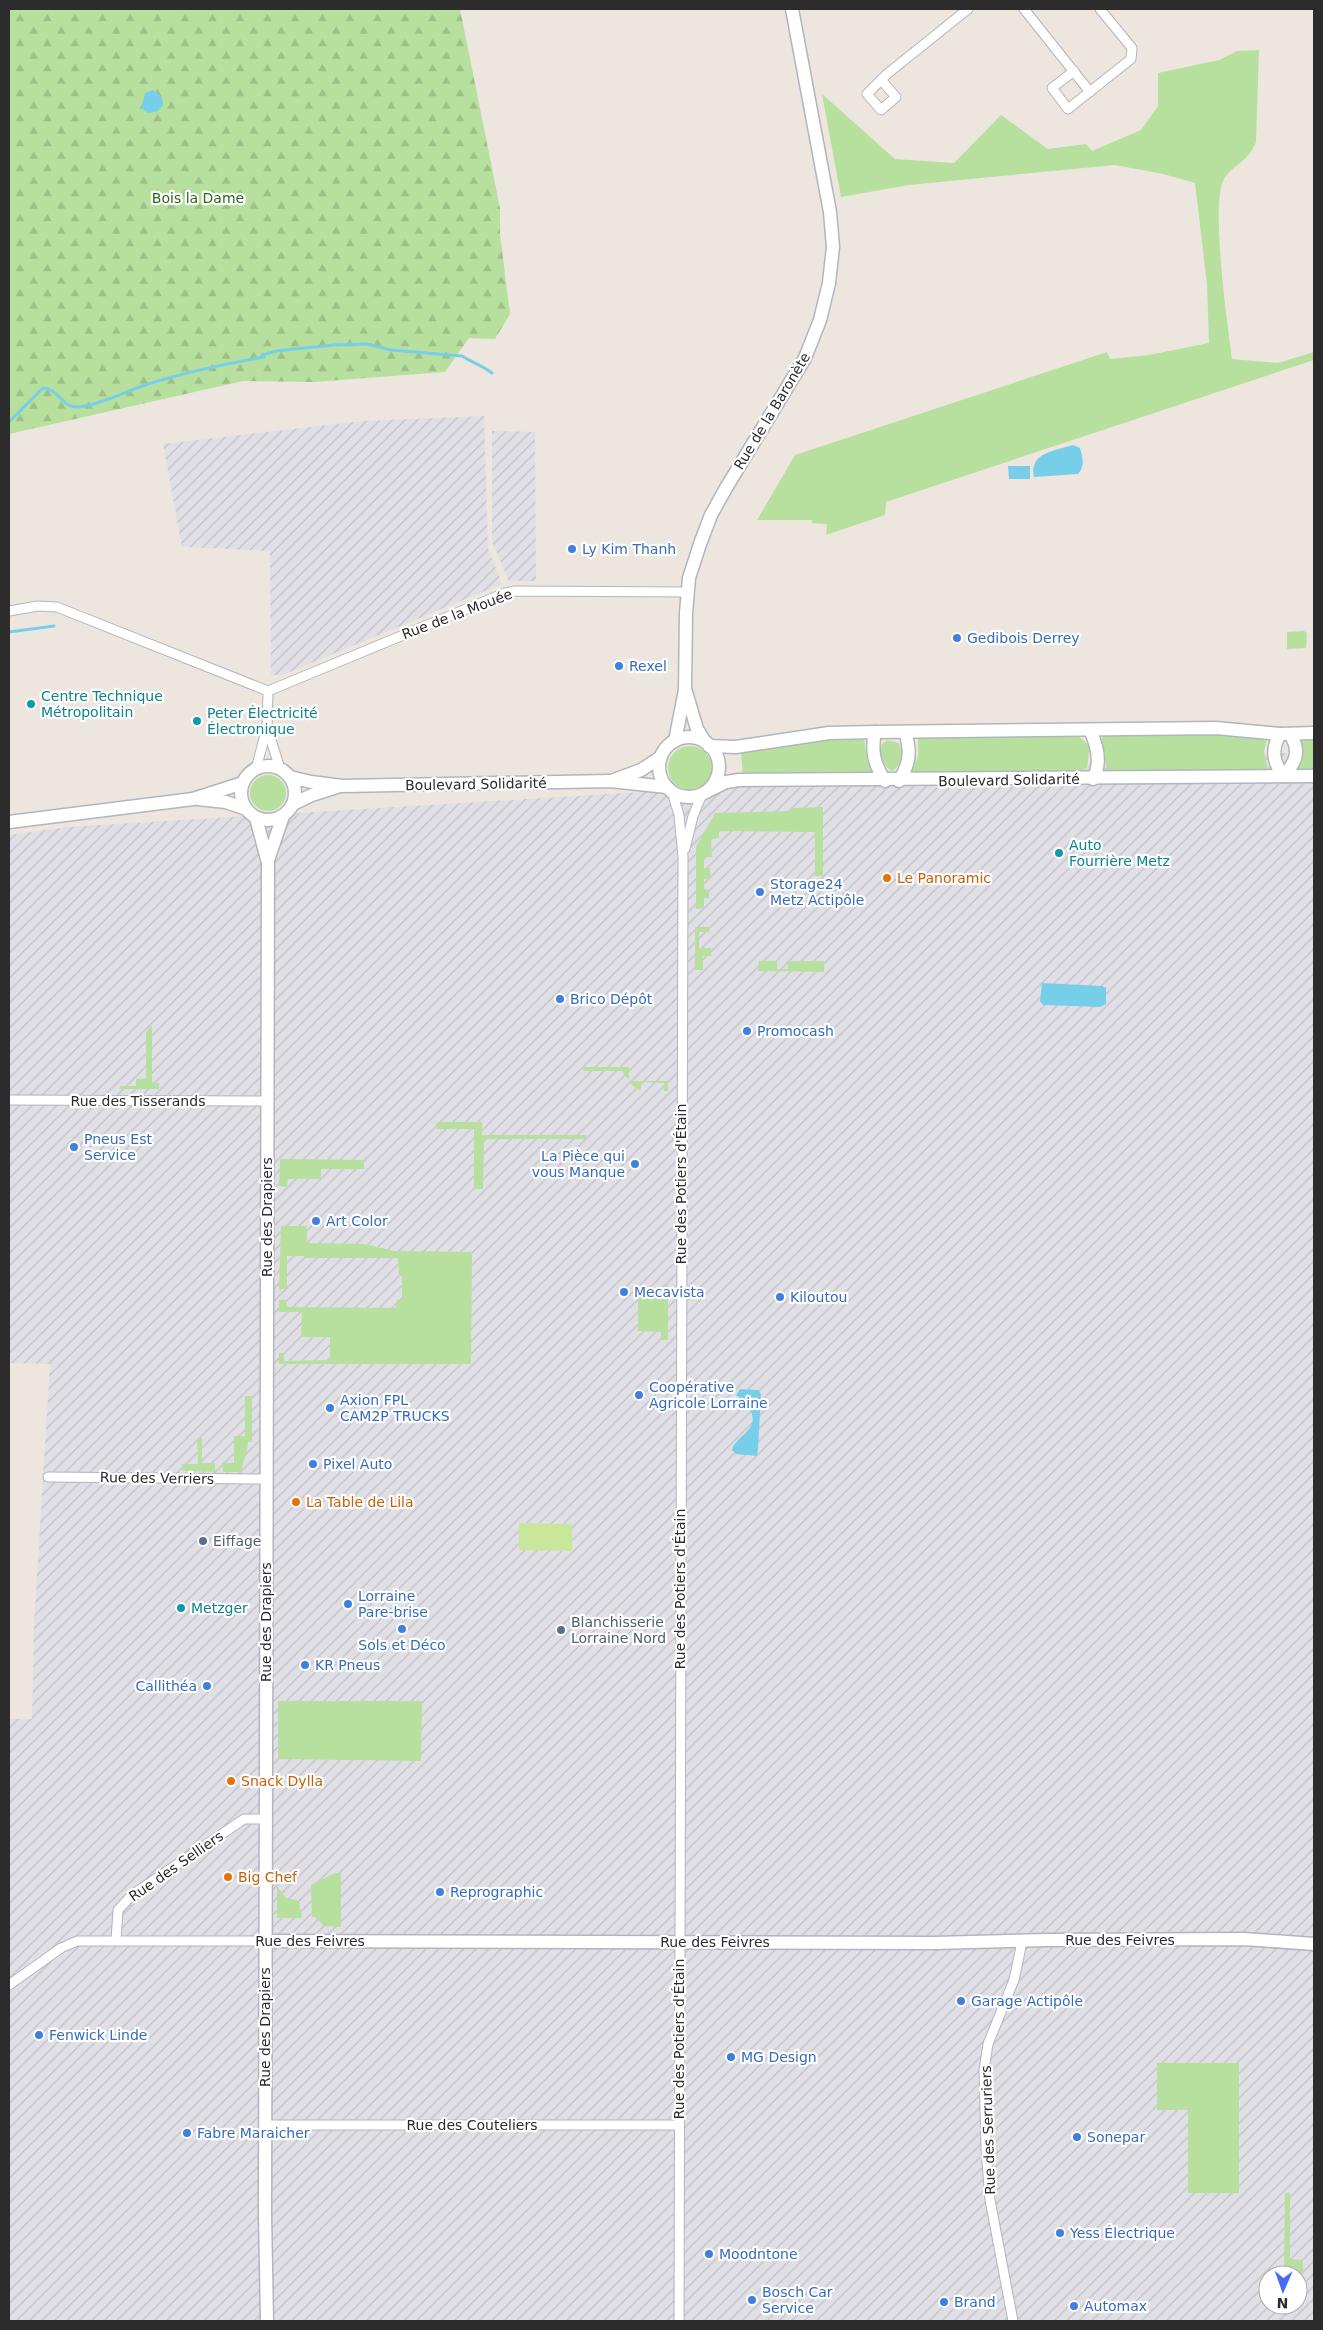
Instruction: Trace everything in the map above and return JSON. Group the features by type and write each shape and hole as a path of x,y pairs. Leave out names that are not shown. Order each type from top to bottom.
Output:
{"street":[{"name":"Rue de la Baronète","path":"675,741 685,690 686,614 693,567 712,515 805,358 820,320 829,283 832,246 830,212 792,9"},
{"path":"882,81 887,74 968,9"},
{"path":"1024,9 1090,92"},
{"path":"1074,71 1052,88 1068,109 1131,59 1132,48 1100,9"},
{"name":"Rue de la Mouée","path":"268,691 505,593 515,591 688,592"},
{"path":"9,611 38,606 57,607 268,691 267,726 256,769"},
{"name":"Rue de la Baronète","path":"685,690 697,729 707,744"},
{"path":"193,799 226,802 265,820 283,816 293,804 295,790 285,773 267,726"},
{"path":"707,744 716,754 719,769 714,784 704,793 686,797 670,789 660,771 661,757 675,741 693,738 707,744 736,747 829,733 1216,728 1285,734 1314,733"},
{"path":"1090,730 1098,757 1096,772 1092,779"},
{"path":"875,732 872,749 874,761 885,781"},
{"path":"899,781 908,762 910,746 904,732"},
{"path":"1285,734 1296,743 1296,757 1292,768 1283,776 1274,759 1275,744 1285,734"},
{"name":"Boulevard Solidarité","path":"610,781 641,770 661,757"},
{"path":"9,822 193,799 243,783 256,769 264,766 285,773"},
{"name":"Boulevard Solidarité","path":"285,773 310,782 342,786 610,781 670,789"},
{"name":"Boulevard Solidarité","path":"704,793 726,782 739,780 899,781 1314,776"},
{"path":"243,783 241,792 251,814"},
{"name":"Boulevard Solidarité","path":"293,804 312,795 342,786"},
{"name":"Rue des Potiers d'Étain","path":"670,789 679,818 683,857 678,2125 679,2321"},
{"name":"Rue des Potiers d'Étain","path":"683,857 693,816 704,793"},
{"name":"Rue des Drapiers","path":"251,814 268,862"},
{"name":"Rue des Drapiers","path":"267,2321 265,1941 268,862 283,816"},
{"name":"Rue des Tisserands","path":"9,1100 267,1101"},
{"name":"Rue des Verriers","path":"48,1477 266,1479"},
{"name":"Rue des Selliers","path":"116,1940 118,1910 132,1895 244,1819 266,1820"},
{"name":"Rue des Feivres","path":"116,1940 1022,1942 1043,1940 1244,1939 1314,1944"},
{"path":"9,1985 69,1944 85,1940 116,1940"},
{"name":"Rue des Serruriers","path":"1013,2321 990,2200 986,2149 984,2070 988,2044 1014,1980 1022,1942"},
{"name":"Rue des Couteliers","path":"265,2125 678,2125"}],"shaded area":[{"path":"484,416 488,548 502,584 282,675 271,675 270,551 182,547 163,444 363,421"},
{"path":"492,431 535,432 536,581 509,581 492,541"},
{"path":"1314,751 1314,2321 9,2321 9,1719 32,1719 34,1624 50,1364 9,1363 9,835 68,827"}],"green space":[{"name":"Bois la Dame","path":"9,9 460,9 500,208 500,234 510,314 495,339 469,338 445,372 314,382 243,381 9,434"},
{"path":"1259,50 1256,142 1248,155 1224,179 1220,192 1219,238 1221,266 1232,359 1278,363 1314,352 1314,360 886,502 885,515 826,535 827,524 812,523 812,520 757,520 795,455 1107,352 1110,359 1149,355 1209,343 1207,284 1195,183 1163,174 1115,165 909,185 841,197 822,94 895,159 954,163 1001,115 1048,149 1086,144 1092,151 1141,130 1158,106 1158,73 1219,60 1237,51"},
{"path":"1304,631 1307,633 1306,648 1287,649 1287,632"},
{"path":"1233,734 1268,737 1264,751 1268,770 1108,772 1101,744 1103,735"},
{"path":"1077,735 1090,746 1087,768 1074,773 914,775 911,773 918,756 918,737"},
{"path":"1314,737 1314,770 1297,770 1302,752 1301,738"},
{"path":"864,738 867,759 874,774 743,774 741,753 831,739"},
{"path":"887,740 899,743 901,751 900,762 893,771 886,767 881,756 882,744"},
{"path":"694,746 706,752 711,759 711,777 706,784 699,789 686,790 678,787 671,780 668,764 671,756 678,749"},
{"path":"268,775 280,781 286,793 280,805 268,811 256,805 250,793 256,781"},
{"path":"823,807 823,876 815,876 815,832 719,831 719,838 711,839 712,857 704,857 704,868 710,868 710,879 704,879 704,889 709,890 709,898 704,898 704,908 696,909 696,847 715,813 790,811 794,808"},
{"path":"695,927 709,927 709,932 699,932 699,948 711,948 711,956 703,956 703,970 695,970"},
{"path":"759,961 777,961 777,969 788,969 788,961 824,961 824,972 758,971"},
{"path":"152,1025 152,1082 159,1083 159,1089 119,1089 120,1086 136,1086 136,1079 146,1079 146,1032"},
{"path":"581,1067 629,1067 629,1081 622,1071 584,1071"},
{"path":"629,1081 668,1081 668,1091 664,1091 664,1083 641,1082 641,1091"},
{"path":"437,1122 482,1122 482,1135 586,1135 586,1139 484,1139 483,1189 474,1189 474,1129 437,1129"},
{"path":"280,1159 364,1160 364,1169 321,1169 321,1179 288,1179 287,1187 279,1186"},
{"path":"281,1226 307,1226 307,1243 364,1244 395,1251 472,1252 471,1364 279,1364 279,1353 284,1353 284,1361 330,1360 330,1337 301,1337 302,1312 279,1312 279,1300 286,1300 287,1307 396,1308 397,1300 402,1300 402,1276 399,1276 398,1258 306,1258 303,1256 287,1256 287,1288 279,1290"},
{"path":"668,1283 668,1340 661,1340 661,1332 638,1331 638,1291 660,1291"},
{"path":"245,1396 252,1396 252,1442 248,1442 242,1472 223,1472 222,1463 234,1463 234,1436 245,1436"},
{"path":"197,1438 202,1438 202,1463 215,1463 215,1472 183,1471 182,1464 198,1464"},
{"path":"519,1523 572,1524 572,1551 519,1550"},
{"path":"278,1701 422,1701 421,1761 278,1759"},
{"path":"335,1873 341,1873 341,1927 324,1926 315,1917 312,1917 311,1885"},
{"path":"277,1886 286,1898 299,1901 302,1918 277,1918"},
{"path":"1157,2063 1239,2063 1239,2193 1188,2193 1188,2110 1157,2110"},
{"path":"1285,2193 1290,2193 1290,2259 1303,2260 1303,2265 1284,2265"}],"water":[{"path":"153,90 162,97 163,105 158,111 148,113 141,108 145,93"},
{"path":"1073,445 1080,448 1083,459 1082,468 1078,474 1034,477 1035,462 1039,457 1051,451"},
{"path":"1008,466 1030,466 1030,479 1009,479"},
{"path":"1042,983 1102,986 1106,988 1106,1004 1100,1007 1043,1005 1040,1001"},
{"path":"740,1389 758,1390 761,1394 757,1456 736,1454 732,1450 738,1440 751,1427 753,1421 748,1406 736,1395"}],"waterway":[{"path":"9,422 43,388 53,392 68,405 73,407 86,406 162,380 234,362 264,357 262,355 276,351 334,345 367,344 391,350 462,356 492,373"},
{"path":"9,632 54,626"}],"place":[{"name":"Ly Kim Thanh","path":"572,549"},
{"name":"Gedibois Derrey","path":"957,638"},
{"name":"Rexel","path":"619,666"},
{"name":"Centre Technique Métropolitain","path":"31,704"},
{"name":"Peter Électricité Électronique","path":"197,721"},
{"name":"Auto Fourrière Metz","path":"1059,853"},
{"name":"Le Panoramic","path":"887,878"},
{"name":"Storage24 Metz Actipôle","path":"760,892"},
{"name":"Brico Dépôt","path":"560,999"},
{"name":"Promocash","path":"747,1031"},
{"name":"Pneus Est Service","path":"74,1147"},
{"name":"La Pièce qui vous Manque","path":"635,1164"},
{"name":"Art Color","path":"316,1221"},
{"name":"Mecavista","path":"624,1292"},
{"name":"Kiloutou","path":"780,1297"},
{"name":"Coopérative Agricole Lorraine","path":"639,1395"},
{"name":"Axion FPL CAM2P TRUCKS","path":"330,1408"},
{"name":"Pixel Auto","path":"313,1464"},
{"name":"La Table de Lila","path":"296,1502"},
{"name":"Eiffage","path":"203,1541"},
{"name":"Lorraine Pare-brise","path":"348,1604"},
{"name":"Metzger","path":"181,1608"},
{"name":"Sols et Déco","path":"402,1629"},
{"name":"Blanchisserie Lorraine Nord","path":"561,1630"},
{"name":"KR Pneus","path":"305,1665"},
{"name":"Callithéa","path":"207,1686"},
{"name":"Snack Dylla","path":"231,1781"},
{"name":"Big Chef","path":"228,1877"},
{"name":"Reprographic","path":"440,1892"},
{"name":"Garage Actipôle","path":"961,2001"},
{"name":"Fenwick Linde","path":"39,2035"},
{"name":"MG Design","path":"731,2057"},
{"name":"Fabre Maraicher","path":"187,2133"},
{"name":"Sonepar","path":"1077,2137"},
{"name":"Yess Électrique","path":"1060,2233"},
{"name":"Moodntone","path":"709,2254"},
{"name":"Bosch Car Service","path":"752,2300"},
{"name":"Brand","path":"944,2302"},
{"name":"Automax","path":"1074,2306"}]}
